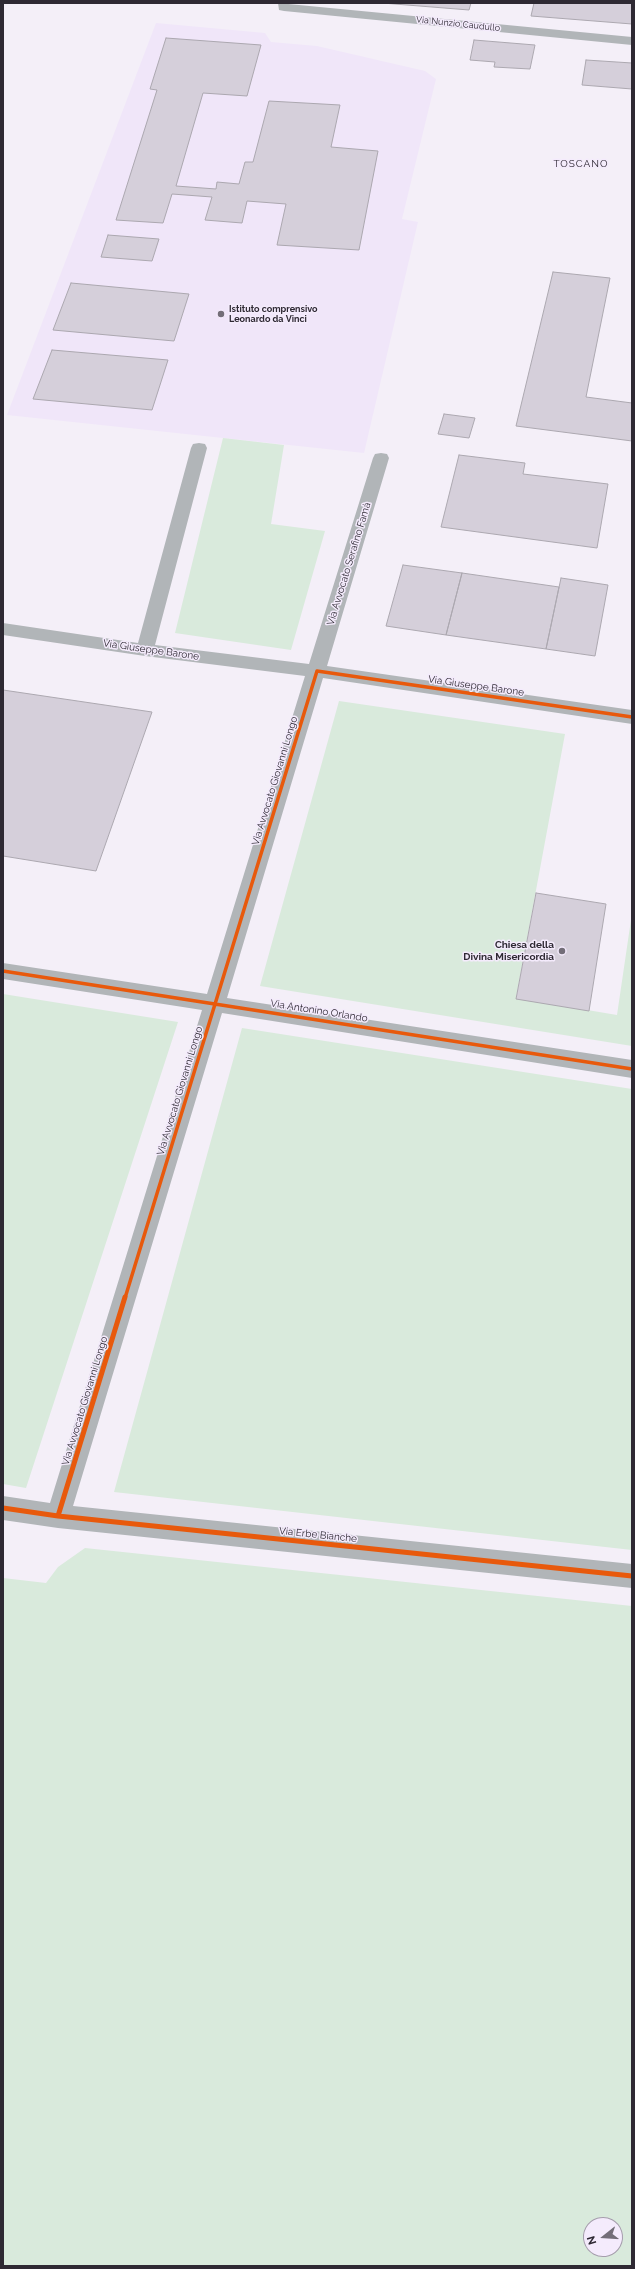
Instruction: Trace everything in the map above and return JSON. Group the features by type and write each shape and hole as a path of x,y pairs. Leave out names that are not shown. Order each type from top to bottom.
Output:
{"street":[{"name":"Via Nunzio Caudullo","path":"285,5 632,41"},
{"path":"145,650 199,448"},
{"name":"Via Avvocato Serafino Famà","path":"317,671 381,458"},
{"name":"Via Giuseppe Barone","path":"3,629 145,650 317,671 632,716"},
{"name":"Via Avvocato Giovanni Longo","path":"58,1516 317,671"},
{"name":"Via Antonino Orlando","path":"3,971 632,1068"},
{"name":"Via Erbe Bianche","path":"3,1508 58,1516 632,1576"}],"shaded area":[{"name":"Istituto comprensivo Leonardo da Vinci","path":"156,23 265,33 271,42 317,46 425,71 436,79 402,219 418,222 364,453 7,415"}],"green space":[{"path":"223,438 284,445 271,524 325,531 291,650 175,633"},
{"path":"339,701 565,734 516,998 617,1015 632,913 632,1046 260,986"},
{"path":"3,994 178,1022 26,1488 3,1484"},
{"path":"242,1028 632,1089 632,1550 114,1492"},
{"path":"85,1548 632,1606 632,2266 3,2266 3,1578 46,1583 58,1567"}],"building":[{"path":"382,3 471,3 469,10"},
{"path":"534,3 632,3 632,24 531,16"},
{"path":"166,38 261,45 247,96 203,93 176,186 216,189 217,182 239,184 245,162 253,162 269,101 340,105 331,147 378,151 359,250 277,245 286,204 247,201 242,223 205,220 212,197 172,194 163,223 116,220 157,90 150,89"},
{"path":"474,40 535,45 530,69 494,67 495,62 470,60"},
{"path":"586,60 632,63 632,89 582,85"},
{"path":"108,235 159,239 152,261 101,257"},
{"path":"553,272 610,278 586,397 632,403 632,441 516,426"},
{"path":"71,283 189,294 174,341 53,330"},
{"path":"52,350 168,360 152,410 33,399"},
{"path":"444,414 475,418 469,438 438,434"},
{"path":"459,455 525,463 523,474 608,484 597,548 441,527"},
{"path":"403,565 462,573 446,635 386,626"},
{"path":"462,573 559,587 546,649 446,635"},
{"path":"561,578 608,585 595,656 546,649"},
{"path":"3,690 152,712 96,871 3,856"},
{"name":"Chiesa della Divina Misericordia","path":"536,893 606,904 589,1011 516,999"}],"cycle path":[{"path":"58,1516 317,671 632,717"},
{"path":"3,971 632,1069"},
{"path":"3,1508 58,1516 632,1576"}],"place":[{"name":"Istituto comprensivo Leonardo da Vinci","path":"221,314"},
{"name":"Chiesa della Divina Misericordia","path":"562,951"}],"district":[{"name":"TOSCANO","path":"581,164"}]}
